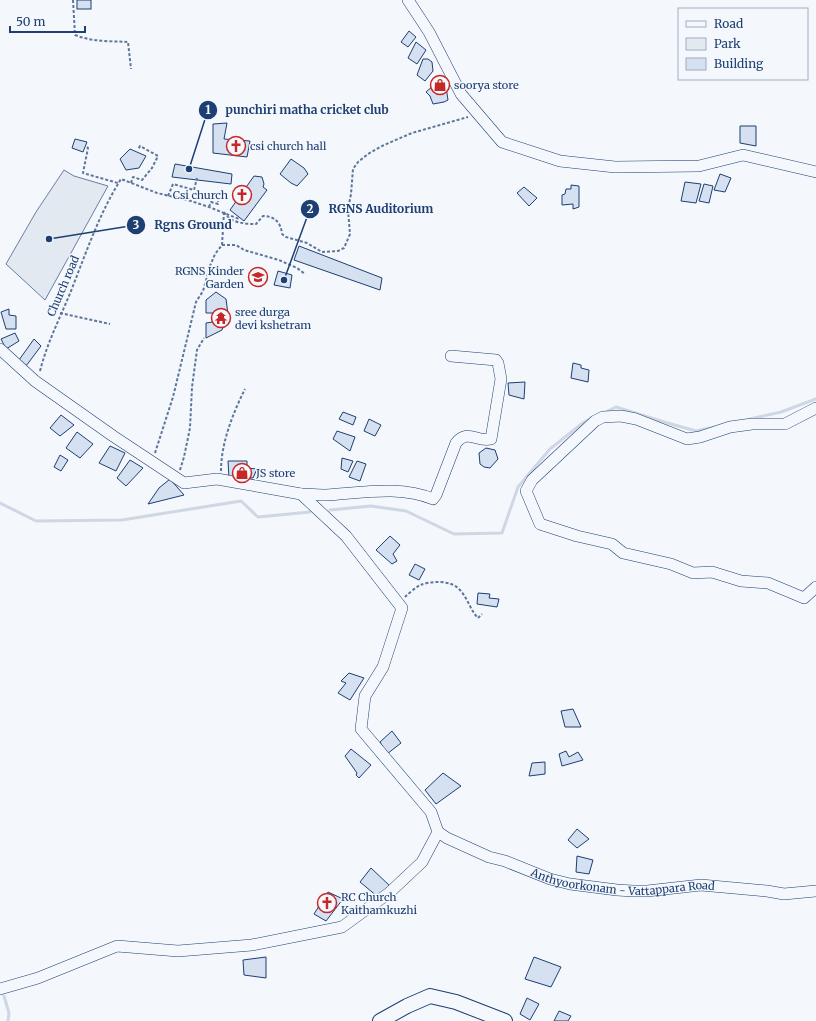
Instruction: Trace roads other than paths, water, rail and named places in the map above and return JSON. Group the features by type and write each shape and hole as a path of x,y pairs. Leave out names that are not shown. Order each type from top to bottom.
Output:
{"main road":[{"path":"380,1021 407,1006 430,996 456,1002 505,1021"}],"street":[{"path":"408,0 429,32 461,94 502,142 560,161 616,167 699,166 743,155 816,172"},
{"path":"0,349 37,382 113,436 184,483 221,480 301,494 325,495 373,491 404,493 433,499 436,495 456,444 460,438 465,436 473,436 486,440 490,439 501,379 496,360 451,356"},
{"path":"816,408 784,424 752,424 730,427 700,437 687,438 621,416 603,418 595,421 554,459 532,480 526,491 540,524 577,536 612,544 623,553 671,564 693,573 712,572 741,581 768,583 804,598 816,587"},
{"path":"0,989 38,978 117,946 178,951 252,945 342,927 389,893 422,862 438,832 432,812 361,729 365,696 383,667 402,608 346,536 301,494"},
{"name":"Anthyoorkonam - Vattappara Road","path":"438,832 489,858 505,862 550,879 570,884 633,891 647,891 701,885 784,894 816,891"}],"waterway":[{"path":"750,419 781,412 816,399"},
{"path":"604,413 616,407 696,431 715,427"},
{"path":"330,510 371,506 406,511 454,534 502,533 518,487 550,449 590,419"},
{"path":"0,503 36,521 122,520 241,501 258,517 310,512"},
{"path":"4,996 9,1013 8,1021"}],"place":[{"name":"soorya store","path":"440,85"},
{"name":"csi church hall","path":"236,146"},
{"name":"punchiri matha cricket club","path":"189,169"},
{"name":"Csi church","path":"242,195"},
{"name":"Rgns Ground","path":"49,239"},
{"name":"RGNS Kinder Garden","path":"258,277"},
{"name":"RGNS Auditorium","path":"284,280"},
{"name":"sree durga devi kshetram","path":"221,318"},
{"name":"JS store","path":"242,473"},
{"name":"RC Church Kaithamkuzhi","path":"327,903"}]}
